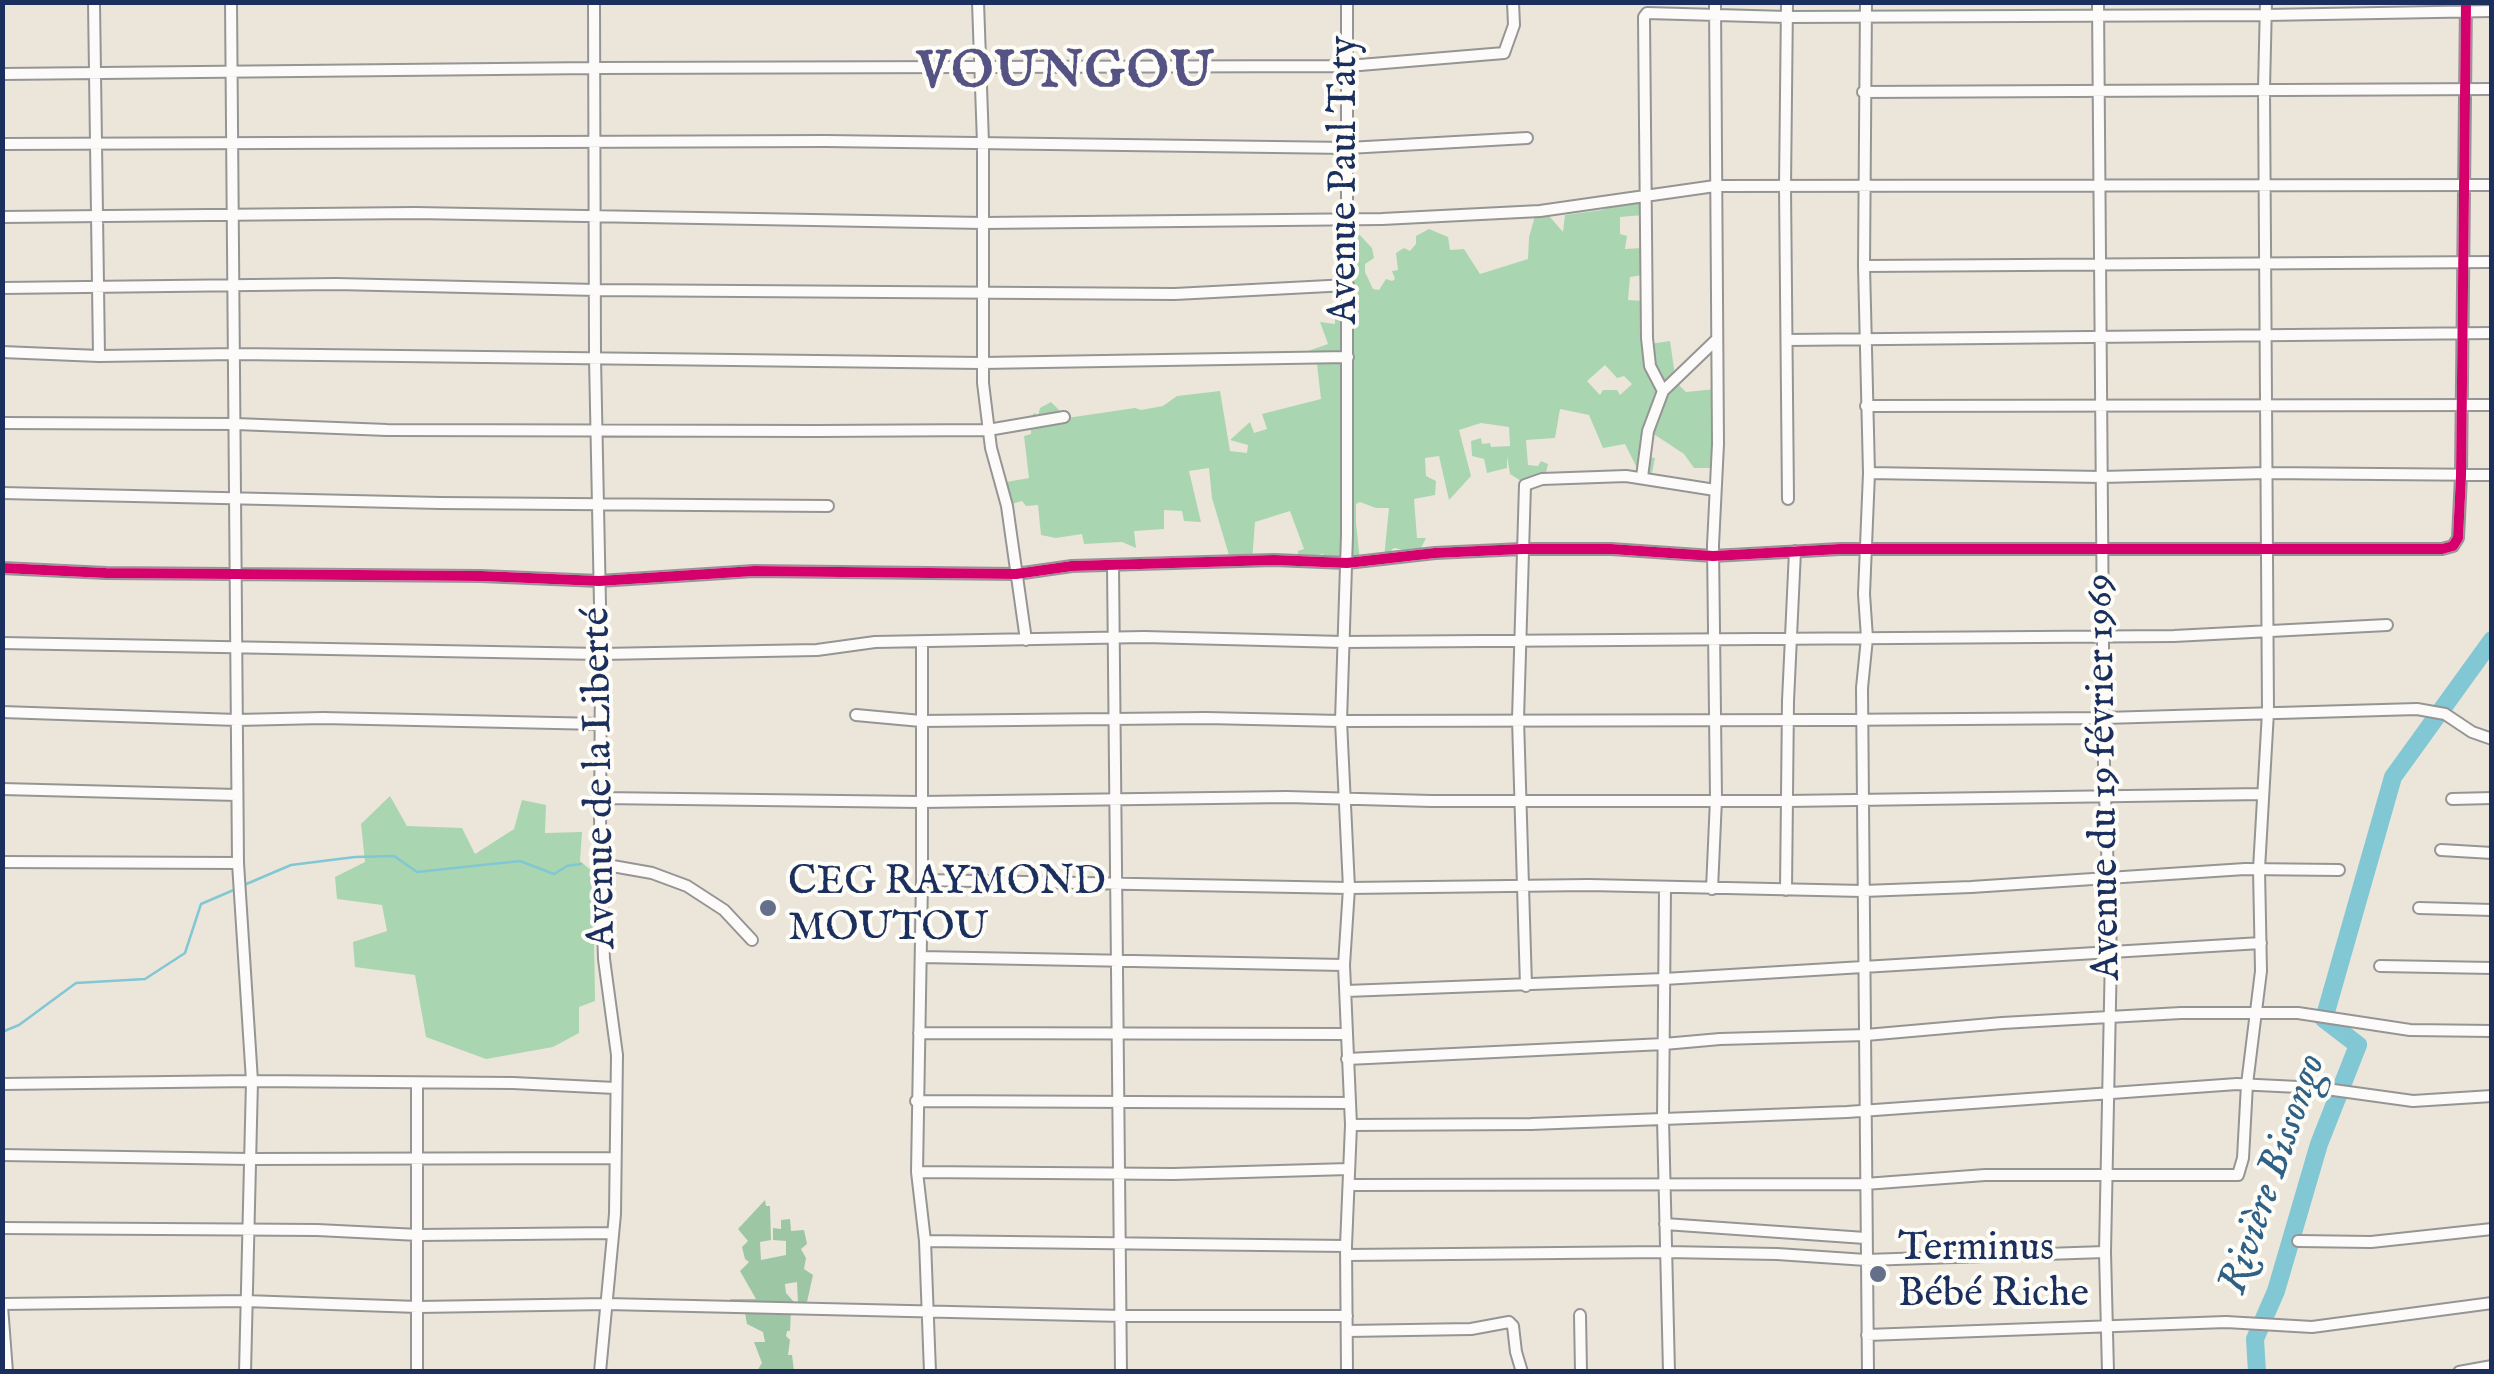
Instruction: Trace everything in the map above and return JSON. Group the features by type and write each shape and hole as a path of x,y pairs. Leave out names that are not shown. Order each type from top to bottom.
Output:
{"street":[{"path":"94,2 99,356"},
{"path":"231,2 238,863 252,1081 244,1372"},
{"name":"Avenue de la Liberté","path":"594,2 601,864 604,959 616,1030 613,1232 600,1372"},
{"path":"978,2 983,142 982,363 988,430 1006,506 1026,640"},
{"name":"Avenue Paul Taty","path":"1347,2 1347,563 1342,721 1348,888 1344,965 1346,1059 1351,1125 1347,1372"},
{"path":"2,74 1348,66 1504,54 1514,25 1513,2"},
{"path":"1712,889 1716,798 1715,2"},
{"path":"1787,2 1788,499"},
{"path":"1866,2 1864,266 1869,473 1862,720 1868,1372"},
{"path":"1349,1185 1865,1184 1985,1174 2238,1175 2261,971 2259,869 2270,633 2266,551 2266,2"},
{"path":"2,568 598,581 754,571 1016,574 1072,566 1274,560 1347,563 1522,549 1611,549 1713,556 1795,551 2442,550 2458,538 2462,476 2466,6"},
{"path":"1663,391 1650,366 1644,195 1647,13 1787,17 2098,9 2266,15 2397,14 2466,6 2492,10"},
{"name":"Avenue du 19 février 1969","path":"2098,9 2104,798 2111,953 2105,1252 2108,1372"},
{"path":"1863,92 2492,89"},
{"path":"2,144 983,142 1348,148 1527,138"},
{"path":"2,217 595,216 983,223 1414,218 1540,211 1715,186 2492,186"},
{"path":"1864,266 2492,262"},
{"path":"2,288 234,285 1174,294 1348,285"},
{"path":"1788,340 2492,333"},
{"path":"1642,477 1648,431 1663,391 1715,341"},
{"path":"2,352 982,363 1348,357"},
{"path":"1866,406 2492,405"},
{"path":"2,423 596,432 988,430 1064,417"},
{"path":"1869,473 2492,475"},
{"path":"1526,986 1518,719 1524,490 1528,481 1642,477 1716,490"},
{"path":"2,493 440,503 828,506"},
{"path":"1786,890 1795,551"},
{"path":"1113,566 1122,1372"},
{"path":"2,643 601,654 817,650 875,642 1116,637 1343,642 1792,639 2270,633 2387,625"},
{"path":"922,644 922,957 916,1101 930,1372"},
{"path":"856,716 921,721 1862,720 2417,709 2445,714 2472,732 2492,739"},
{"path":"2,712 237,720 601,724"},
{"path":"2,789 237,795"},
{"path":"600,798 1520,802 2262,794"},
{"path":"2452,799 2492,798"},
{"path":"2441,850 2492,854"},
{"path":"2,862 238,863"},
{"path":"601,864 652,873 687,886 724,910 752,940"},
{"path":"922,880 1348,888 1522,885 1864,890 2259,869 2339,870"},
{"path":"1665,888 1663,1119 1669,1372"},
{"path":"2419,908 2492,910"},
{"path":"1346,991 1664,979 2261,942"},
{"path":"922,957 1344,965"},
{"path":"2380,966 2492,968"},
{"path":"1346,1059 2255,1012 2298,1013 2410,1030 2492,1031"},
{"path":"919,1033 1346,1034"},
{"path":"2,1084 252,1081 513,1083 615,1088"},
{"path":"417,1083 418,1372"},
{"path":"1351,1125 1663,1119 2247,1084 2318,1088 2412,1102 2492,1096"},
{"path":"916,1101 1350,1104"},
{"path":"2,1155 615,1158"},
{"path":"917,1172 1174,1174 1349,1169"},
{"path":"1665,1224 1865,1238"},
{"path":"2,1228 418,1235 613,1232"},
{"path":"2298,1241 2371,1242 2492,1229"},
{"path":"925,1241 1777,1254 1866,1260 2105,1252"},
{"path":"8,1372 2,1305 245,1301 418,1307 607,1304 1122,1316 1347,1316"},
{"path":"1868,1335 2226,1322 2312,1327 2492,1303"},
{"path":"1580,1315 1581,1372"},
{"path":"1347,1331 1472,1329 1509,1322 1522,1372"},
{"path":"2459,1372 2492,1366"}],"green space":[{"path":"1630,199 1642,200 1644,215 1620,217 1620,234 1627,236 1625,249 1642,248 1643,275 1630,277 1628,300 1642,301 1650,344 1670,341 1676,382 1686,392 1716,389 1713,468 1694,468 1684,454 1652,433 1652,473 1640,474 1625,444 1603,448 1589,415 1560,409 1555,438 1526,440 1528,465 1538,466 1541,461 1548,464 1545,477 1521,481 1510,474 1507,456 1507,468 1487,473 1484,459 1472,456 1471,441 1481,438 1482,444 1490,443 1491,447 1510,446 1509,427 1481,423 1459,430 1471,476 1449,500 1439,456 1425,458 1426,476 1436,481 1435,495 1414,499 1417,538 1426,538 1418,554 1395,548 1384,558 1389,508 1360,502 1356,504 1356,523 1360,561 1349,562 1342,550 1339,562 1325,561 1323,554 1318,555 1320,562 1298,561 1298,551 1304,549 1290,511 1255,522 1252,561 1231,562 1212,498 1209,468 1189,471 1201,522 1184,521 1182,511 1164,510 1164,529 1134,531 1136,548 1122,542 1084,544 1082,534 1056,538 1041,535 1038,505 1026,506 1022,501 1002,507 1001,483 1029,478 1024,436 1031,434 1031,416 1038,416 1040,408 1051,402 1067,418 1141,410 1163,406 1177,396 1220,391 1230,451 1247,453 1248,445 1230,440 1250,422 1254,433 1267,429 1262,414 1321,399 1317,364 1312,357 1288,358 1328,344 1320,322 1335,324 1335,314 1344,309 1357,232 1372,248 1374,258 1365,264 1365,272 1373,289 1379,290 1386,279 1395,279 1392,271 1398,270 1396,253 1404,248 1410,251 1416,236 1429,229 1448,237 1450,250 1464,249 1480,274 1528,259 1537,209 1543,209 1563,232 1565,215 1602,210","holes":["1605,365 1617,378 1624,376 1632,384 1620,395 1617,390 1603,390 1600,395 1587,381"]},
{"path":"390,796 407,826 462,828 475,854 514,829 522,800 546,805 545,833 582,832 580,861 593,872 595,1001 579,1007 579,1033 553,1047 486,1059 426,1037 415,975 355,967 353,942 387,931 382,905 337,899 335,877 365,862 361,824"},
{"path":"765,1200 766,1206 770,1206 771,1240 760,1242 761,1260 786,1255 786,1241 773,1240 773,1228 781,1229 781,1220 790,1219 791,1231 804,1230 804,1269 813,1275 807,1302 798,1303 797,1282 785,1284 786,1293 794,1302 786,1306 791,1310 786,1336 790,1340 788,1355 792,1355 794,1371 757,1371 762,1363 754,1342 765,1342 763,1332 747,1324 745,1313 733,1313 730,1299 756,1299 740,1271 749,1262 742,1247 748,1241 738,1229"}],"waterway":[{"name":"Rivière Bissongo","path":"2257,1372 2255,1339 2276,1291 2319,1144 2358,1045 2324,1019 2393,777 2492,640"},
{"path":"244,885 291,865 355,857 394,856 417,872 520,861 554,874 581,864"},
{"path":"2,1032 19,1025 76,983 145,979 185,953 201,904 236,889"}],"cycle path":[{"path":"2,568 599,581 754,571 1016,574 1072,566 1274,560 1347,563 1522,549 1611,549 1713,556 1840,549 2442,549 2453,546 2458,538 2461,476 2466,2"}],"place":[{"name":"CEG RAYMOND MOUTOU","path":"768,908"},
{"name":"Terminus Bébé Riche","path":"1878,1274"}],"district":[{"name":"VOUNGOU","path":"1066,76"}]}
